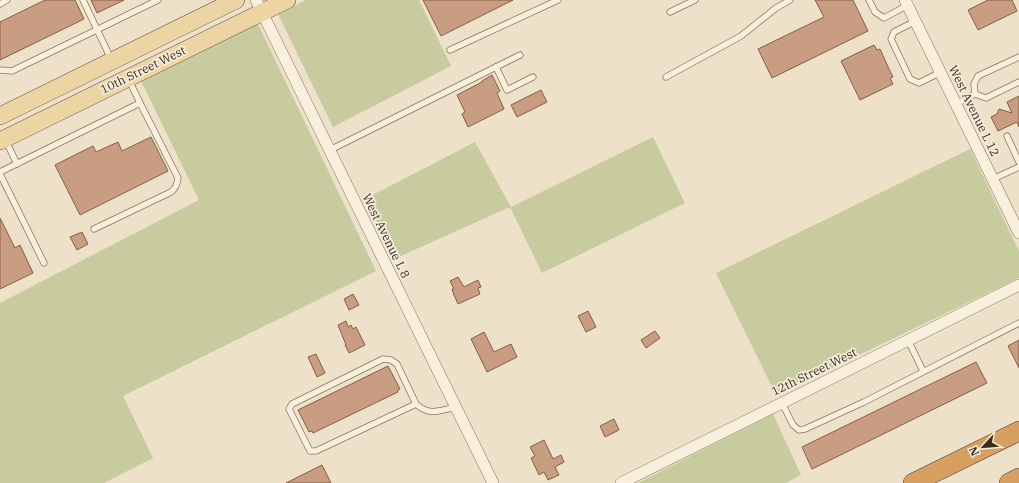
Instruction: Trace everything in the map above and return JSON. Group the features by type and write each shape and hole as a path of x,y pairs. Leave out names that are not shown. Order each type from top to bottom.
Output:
{"highway":[{"path":"913,483 1017,432"},
{"path":"1009,483 1019,478"}],"main road":[{"name":"10th Street West","path":"0,116 236,0"},
{"name":"10th Street West","path":"3,140 128,78 259,6 287,0"},
{"path":"3,140 7,130 12,124 64,96 85,75"}],"street":[{"name":"West Avenue L 12","path":"907,3 1019,233"},
{"name":"West Avenue L 8","path":"259,6 493,483"},
{"name":"12th Street West","path":"621,483 1019,285"}],"lane":[{"path":"0,4 7,0"},
{"path":"82,0 112,61"},
{"path":"0,70 12,71 158,0"},
{"path":"450,50 558,0"},
{"path":"670,12 695,0"},
{"path":"666,76 741,36 776,8 790,0"},
{"path":"869,0 875,12 884,18 907,3"},
{"path":"916,21 894,32 891,39 910,79 919,82 941,72"},
{"path":"330,150 520,55"},
{"path":"975,94 974,84 978,76 1019,57"},
{"path":"496,67 507,90 533,77"},
{"path":"94,230 172,192 177,183 178,178 128,78"},
{"path":"956,104 975,94 986,98 1019,82"},
{"path":"44,263 0,173 140,103"},
{"path":"1007,136 1019,162"},
{"path":"3,140 17,164"},
{"path":"993,179 1019,167"},
{"path":"782,403 793,425 800,430 805,429 864,402 1019,323"},
{"path":"908,340 923,371"},
{"path":"416,404 316,451 310,451 289,409 292,404 383,359 391,360 397,364 416,404 422,410 435,412 456,407"}],"green space":[{"path":"306,0 419,0 451,66 333,127 278,14"},
{"path":"258,24 376,271 123,396 153,458 104,483 0,483 0,303 199,200 141,81"},
{"path":"653,137 685,203 542,273 510,207 394,259 365,199 475,142 511,207"},
{"path":"970,149 1019,251 1019,278 776,395 716,273"},
{"path":"773,414 801,475 786,483 638,483"}],"building":[{"path":"45,0 75,0 84,19 0,60 0,22"},
{"path":"91,0 124,0 97,13"},
{"path":"423,0 513,0 441,36"},
{"path":"815,0 853,0 868,31 772,78 758,49 824,17"},
{"path":"988,0 1012,0 1017,11 978,30 968,10"},
{"path":"874,45 877,50 880,49 893,77 890,78 893,84 860,100 841,61"},
{"path":"492,75 500,91 497,93 504,109 468,127 462,114 465,112 457,95"},
{"path":"541,90 547,102 517,117 511,105"},
{"path":"1019,96 1019,127 1017,122 998,131 991,117 997,114 999,109 1012,113 1007,102"},
{"path":"151,137 168,171 80,215 55,165 93,146 96,152 118,142 122,151"},
{"path":"0,218 15,248 20,245 33,273 0,289"},
{"path":"82,232 88,244 77,250 70,237"},
{"path":"458,277 464,287 478,280 481,287 478,288 480,294 458,304 450,281"},
{"path":"353,294 359,305 349,310 344,299"},
{"path":"588,311 596,327 586,332 578,316"},
{"path":"346,321 348,327 351,325 353,329 356,327 365,345 349,353 338,325"},
{"path":"655,331 660,338 646,348 641,340"},
{"path":"484,332 494,352 511,344 517,357 487,372 471,339"},
{"path":"1019,340 1019,368 1008,346"},
{"path":"316,354 325,373 317,377 308,357"},
{"path":"976,362 987,383 812,469 802,447"},
{"path":"388,366 400,389 397,391 398,392 313,433 312,431 309,432 298,410"},
{"path":"614,419 619,430 605,437 600,426"},
{"path":"544,440 553,459 561,455 564,462 555,467 559,475 548,480 544,472 539,475 531,458 535,456 530,447"},
{"path":"322,465 331,483 286,483"}]}
